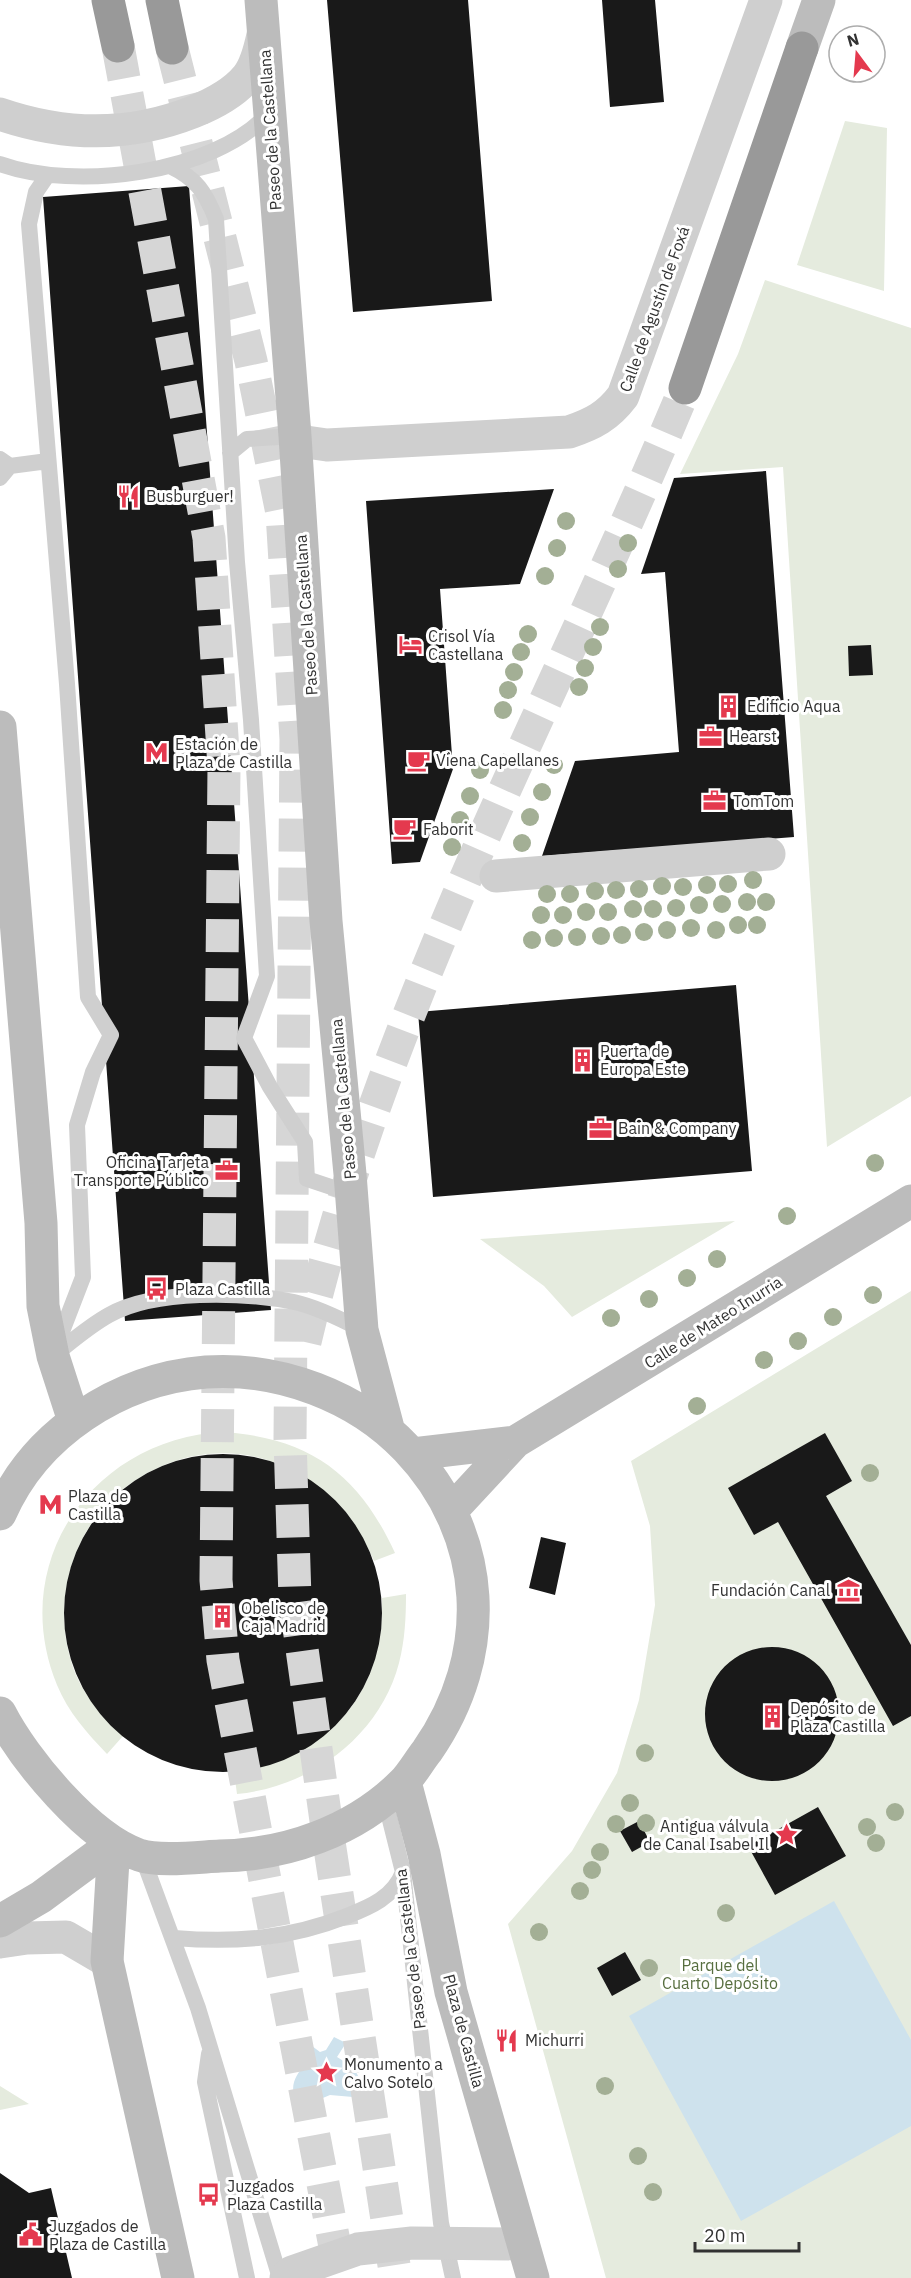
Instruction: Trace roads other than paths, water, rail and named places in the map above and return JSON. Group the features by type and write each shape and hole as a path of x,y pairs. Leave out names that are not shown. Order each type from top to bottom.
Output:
{"highway":[{"path":"108,0 118,46"},
{"path":"162,0 172,48"},
{"path":"685,388 802,48"}],"main road":[{"name":"Paseo de la Castellana","path":"261,0 295,436 326,921 352,1194 362,1330 388,1428"},
{"path":"802,48 819,0"},
{"path":"0,727 41,1223 43,1306 53,1356 74,1420"},
{"name":"Calle de Mateo Inurria","path":"451,1511 515,1442 911,1201"},
{"path":"0,1514 8,1481 74,1420 122,1394 160,1380 190,1373 224,1371 255,1373 319,1390 353,1406 388,1428 413,1454 437,1485 463,1539 470,1572 473,1619 471,1653 460,1694 442,1730 395,1791 337,1828 284,1849 252,1856 128,1850 0,1921"},
{"name":"Calle de Mateo Inurria","path":"413,1454 515,1442"},
{"path":"0,1713 30,1764 128,1850"},
{"name":"Plaza de Castilla","path":"395,1791 424,1854 452,1992 533,2278"},
{"path":"128,1850 108,1961 178,2278"}],"street":[{"name":"Calle de Agustín de Foxá","path":"295,436 306,442 327,445 569,432 600,420 615,408 623,396 766,0"},
{"name":"Paseo de la Castellana","path":"0,114 39,126 93,132 131,130 170,121 226,96 248,77 258,55 263,35"},
{"path":"496,876 769,854"},
{"path":"0,1942 27,1938 66,1937 108,1961"},
{"path":"286,2278 292,2272 358,2249 446,2242 524,2244"}],"lane":[{"path":"0,164 47,176 136,172 170,166 211,153 234,142 255,128 269,113"},
{"path":"170,166 186,174 205,193 216,219 230,453"},
{"path":"47,176 36,192 29,224 88,997 111,1035 93,1072 77,1125 83,1277 53,1356"},
{"path":"230,453 247,440 295,436"},
{"name":"Paseo de la Castellana","path":"230,453 251,720 267,976 244,1038 270,1087 305,1142 307,1179 352,1194"},
{"path":"3,468 48,461"},
{"path":"53,1356 109,1315 138,1303 179,1298 256,1297 296,1303 362,1330"},
{"name":"Paseo de la Castellana","path":"395,1791 441,2223 453,2278"},
{"path":"128,1850 174,1938 280,2278"},
{"path":"174,1938 216,1941 304,1931 360,1911 383,1898 399,1882 402,1872"},
{"path":"209,2050 205,2082 247,2278"}],"water":[{"path":"834,1901 911,2040 911,2126 741,2221 629,2016"},
{"path":"334,2037 346,2043 337,2057 358,2075 360,2092 353,2097 330,2095 306,2105 298,2103 293,2087 298,2073 305,2064 288,2052 304,2040 320,2052 326,2050"}],"tunnel":[{"path":"118,46 209,538 224,767 216,1580 223,1660 341,2278"},
{"path":"172,48 251,361 282,513 296,739 290,1439 295,1599 329,1842 396,2278"},
{"path":"305,1342 338,1217 379,1095 425,976 527,740 685,388"}],"place":[{"name":"Busburguer!","path":"128,496"},
{"name":"Crisol Vía Castellana","path":"410,645"},
{"name":"Edificio Aqua","path":"729,706"},
{"name":"Hearst","path":"711,736"},
{"name":"Estación de Plaza de Castilla","path":"157,753"},
{"name":"Viena Capellanes","path":"418,760"},
{"name":"TomTom","path":"715,801"},
{"name":"Faborit","path":"405,829"},
{"name":"Puerta de Europa Este","path":"582,1060"},
{"name":"Bain & Company","path":"600,1128"},
{"name":"Oficina Tarjeta Transporte Público","path":"227,1171"},
{"name":"Plaza Castilla","path":"157,1289"},
{"name":"Plaza de Castilla","path":"50,1505"},
{"name":"Fundación Canal","path":"848,1590"},
{"name":"Obelisco de Caja Madrid","path":"223,1617"},
{"name":"Depósito de Plaza Castilla","path":"772,1717"},
{"name":"Antigua válvula de Canal Isabel Il","path":"787,1835"},
{"name":"Michurri","path":"507,2040"},
{"name":"Monumento a Calvo Sotelo","path":"326,2073"},
{"name":"Juzgados Plaza Castilla","path":"209,2195"},
{"name":"Juzgados de Plaza de Castilla","path":"31,2235"}],"park label":[{"name":"Parque del Cuarto Depósito","path":"720,1974"}]}
